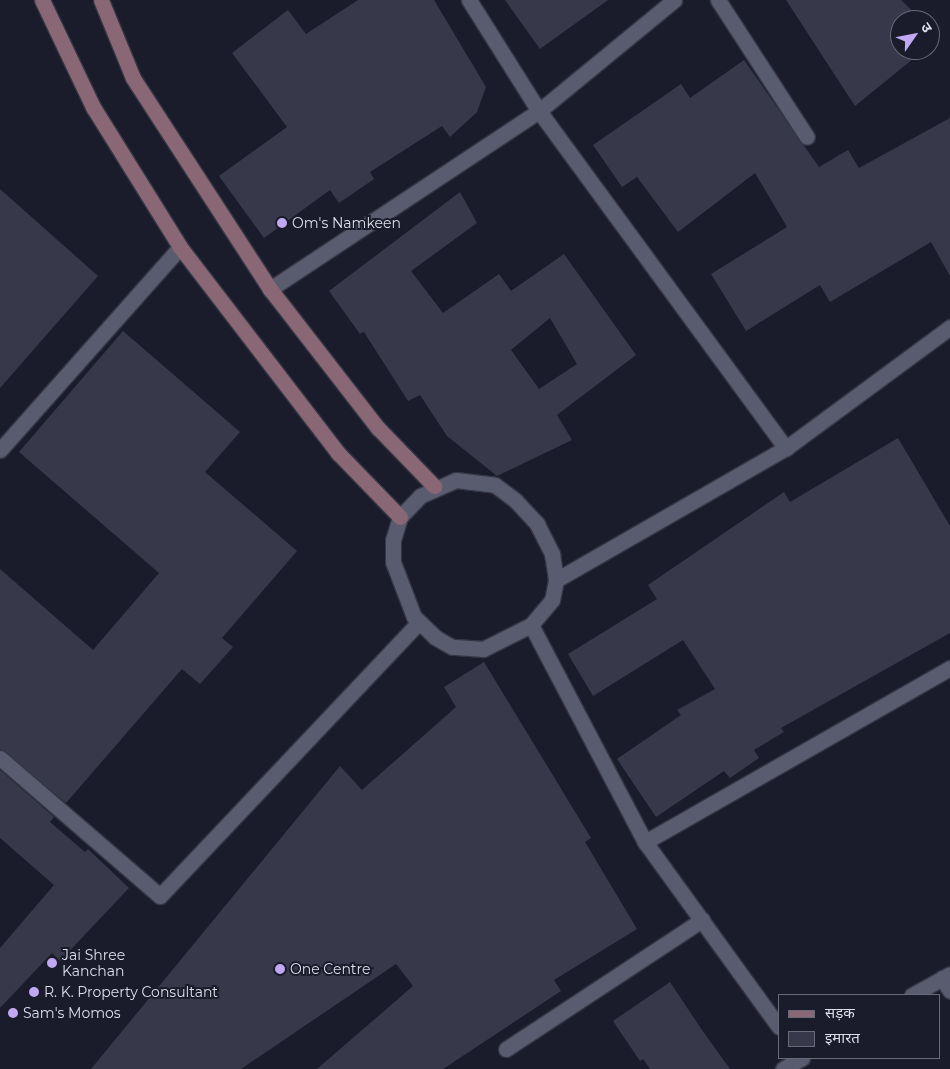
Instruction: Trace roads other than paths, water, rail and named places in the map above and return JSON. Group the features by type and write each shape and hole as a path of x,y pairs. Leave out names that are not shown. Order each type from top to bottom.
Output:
{"street":[{"path":"42,0 93,107 180,247 338,453 400,517"},
{"path":"101,0 133,78 270,289 378,428 434,486"},
{"path":"469,0 539,111 786,448"},
{"path":"270,289 539,111 674,0"},
{"path":"718,0 806,137"},
{"path":"0,450 180,247"},
{"path":"556,580 786,448 950,327"},
{"path":"473,480 495,485 508,495 537,524 552,554 556,580 552,600 531,626 483,650 452,647 419,622 393,562 393,540 400,517 434,486 473,480"},
{"path":"0,758 160,896 419,622"},
{"path":"531,626 645,842 778,1026"},
{"path":"645,842 950,668"},
{"path":"506,1049 702,920"},
{"path":"914,994 947,981"},
{"path":"783,1069 799,1059"}],"place":[{"name":"Om's Namkeen","path":"282,223"},
{"name":"Jai Shree Kanchan","path":"52,963"},
{"name":"One Centre","path":"280,969"},
{"name":"R. K. Property Consultant","path":"34,992"},
{"name":"Sam's Momos","path":"13,1013"}]}
